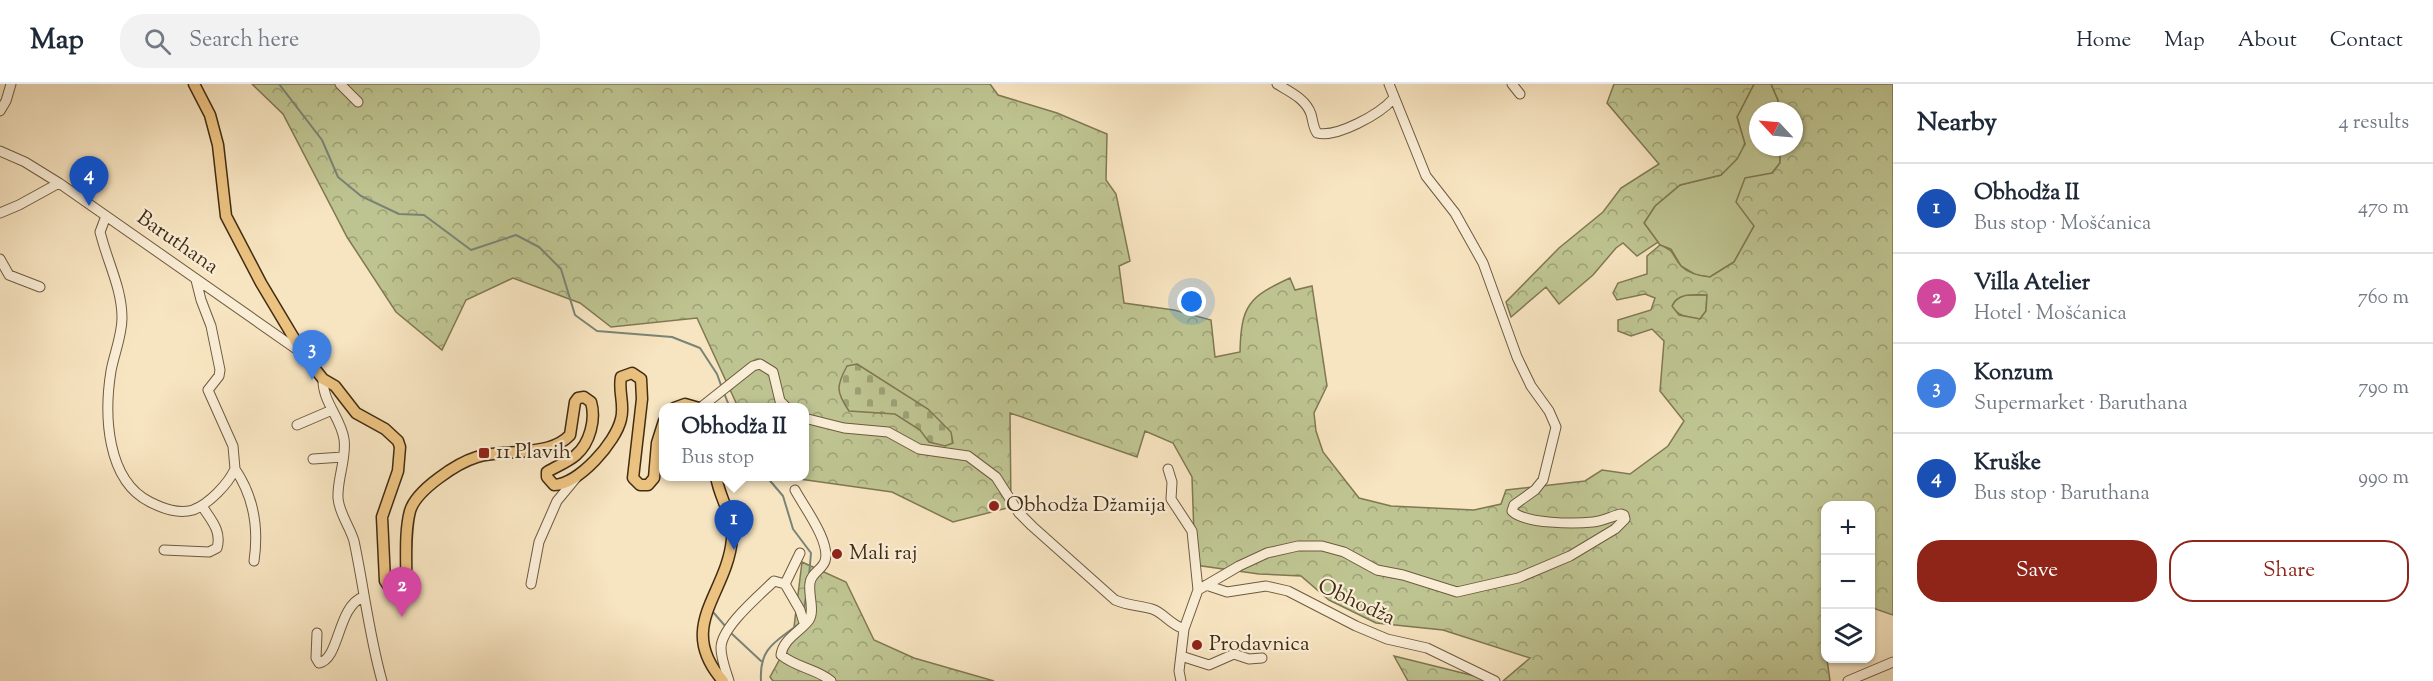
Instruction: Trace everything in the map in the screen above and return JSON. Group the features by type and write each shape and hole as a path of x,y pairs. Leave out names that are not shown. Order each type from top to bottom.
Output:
{"main road":[{"path":"194,84 210,115 218,145 226,216 261,283 304,355"},
{"name":"Baruthana","path":"304,355 323,379 335,386 356,413 385,429 398,441 400,447 398,471 382,517 385,581 391,590 401,591 406,585 408,523 414,501 421,493 465,462 479,457 557,445 570,435 575,402 578,398 584,397 591,402 593,409 588,438 578,454 548,472 547,477 554,485 576,478"},
{"path":"576,478 602,452 616,433 623,408 620,382 624,374 632,372 640,379 642,386 632,470 633,478 640,484 648,485 654,478 659,436"},
{"path":"717,481 733,524 732,541 706,616 701,640 707,662 723,681"}],"street":[{"path":"0,111 11,84"},
{"path":"339,84 346,94 358,102"},
{"path":"1277,84 1302,100 1308,107 1317,133 1323,135 1347,129 1385,108 1393,99"},
{"path":"1202,588 1239,566 1267,553 1311,545 1344,552 1368,567 1457,592 1518,578 1570,556 1616,529 1625,519 1621,514 1596,522 1556,522 1517,516 1512,511 1514,505 1535,490 1543,480 1556,427 1549,411 1531,386 1517,357 1483,263 1455,213 1426,176 1393,99 1389,84"},
{"path":"1512,84 1520,94"},
{"name":"Baruthana","path":"0,151 25,162 59,183 304,355"},
{"path":"0,213 20,206 59,183"},
{"path":"106,216 100,232 116,282 122,318 108,395 110,436 115,456 127,483 141,497 181,513 202,506 217,492 235,469"},
{"path":"0,259 9,275 40,287"},
{"path":"196,280 211,326 220,370 219,376 208,390 232,446 235,469 243,481 253,507 257,533 254,561"},
{"path":"705,403 753,366 760,364 773,372 782,403"},
{"path":"323,379 325,394 344,435 338,499 350,528 373,649 382,681"},
{"path":"297,425 332,410"},
{"path":"809,419 844,428 888,432 919,449 968,456 996,477 1019,513 1032,526 1115,600 1130,607 1153,609 1174,626 1184,629"},
{"path":"313,459 343,457"},
{"path":"1168,469 1172,482 1171,499 1192,531 1202,588 1184,629 1179,671 1181,681"},
{"path":"531,584 539,542 557,501 576,478"},
{"path":"795,490 826,546 825,561 810,581 811,613 809,620 782,649 781,655 791,663 825,676 831,681"},
{"path":"164,550 209,552 217,548 219,539 217,529 202,506"},
{"path":"785,584 800,553"},
{"path":"729,681 721,647 724,635 743,611 774,581 785,584 800,610 804,623"},
{"name":"Obhodža","path":"1202,588 1227,592 1266,586 1288,591 1356,626 1387,639 1427,648 1452,658 1495,681"},
{"path":"317,633 316,658 319,663 323,663 331,655 349,607 354,600 363,597"},
{"path":"1181,656 1209,665 1234,654 1249,659 1262,658"},
{"path":"1848,681 1893,662"}],"green space":[{"path":"252,84 990,84 998,95 1057,113 1107,134 1106,180 1116,194 1130,261 1119,266 1124,303 1174,310 1211,320 1215,357 1240,352 1242,323 1245,313 1256,297 1290,278 1295,290 1312,286 1327,386 1314,413 1316,431 1323,452 1359,498 1391,506 1474,510 1501,504 1506,490 1585,481 1602,470 1630,474 1668,446 1684,421 1660,391 1664,341 1652,329 1631,336 1618,331 1618,320 1651,310 1655,298 1645,294 1617,300 1613,293 1618,283 1647,274 1647,256 1660,245 1671,252 1684,269 1699,275 1710,277 1734,262 1754,226 1736,202 1745,178 1772,173 1780,163 1780,156 1803,156 1803,102 1778,102 1771,84 1893,84 1893,615 1875,609 1875,501 1821,501 1821,663 1828,663 1830,681 1503,681 1530,658 1443,630 1376,623 1329,600 1301,576 1259,574 1195,565 1192,477 1173,443 1145,431 1137,457 1010,413 1011,507 953,522 892,492 809,480 809,403 736,403 697,318 611,327 580,303 513,278 466,300 442,350 396,312 347,237 283,114","holes":["1707,295 1706,311 1700,319 1679,315 1672,306 1678,298"]},
{"path":"1614,84 1754,84 1737,117 1745,144 1737,159 1721,175 1680,185 1655,206 1644,223 1658,242 1637,256 1623,243 1593,275 1559,304 1546,287 1511,317 1506,302 1559,248 1603,212 1621,188 1659,164 1607,103"},
{"path":"1754,84 1771,84 1778,102 1749,102 1749,156 1780,156 1780,163 1772,173 1754,226 1734,262 1710,277 1696,275 1681,266 1671,249 1660,245 1644,223 1655,206 1680,185 1721,175 1745,144 1737,117"},
{"path":"1683,295 1707,295 1706,311 1700,319 1684,316 1674,310 1672,306 1675,301"},
{"path":"857,364 928,409 951,432 953,443 945,446 929,442 920,430 895,414 849,411 840,394 839,384 847,366"},
{"path":"802,562 846,582 874,640 914,658 994,681 773,681 770,677 793,635"},
{"path":"1394,656 1495,681 1408,681"}],"waterway":[{"path":"279,84 322,140 338,177 361,196 399,214 424,215 471,250 516,235 539,247 561,269 575,315 597,331 672,337 700,348 717,374 722,388"},
{"path":"724,393 728,403"},
{"path":"770,481 783,496 793,529 811,553 809,576"},
{"path":"804,609 806,597"},
{"path":"713,612 726,627"},
{"path":"761,681 761,670 766,653 771,646 800,623"},
{"path":"731,633 761,661"}],"place":[{"name":"Kruške","path":"89,206"},
{"name":"Konzum","path":"312,380"},
{"name":"11 Plavih","path":"484,453"},
{"name":"Obhodža Džamija","path":"994,506"},
{"name":"Obhodža II","path":"734,550"},
{"name":"Mali raj","path":"837,554"},
{"name":"Villa Atelier","path":"402,617"},
{"name":"Prodavnica","path":"1197,645"}]}
